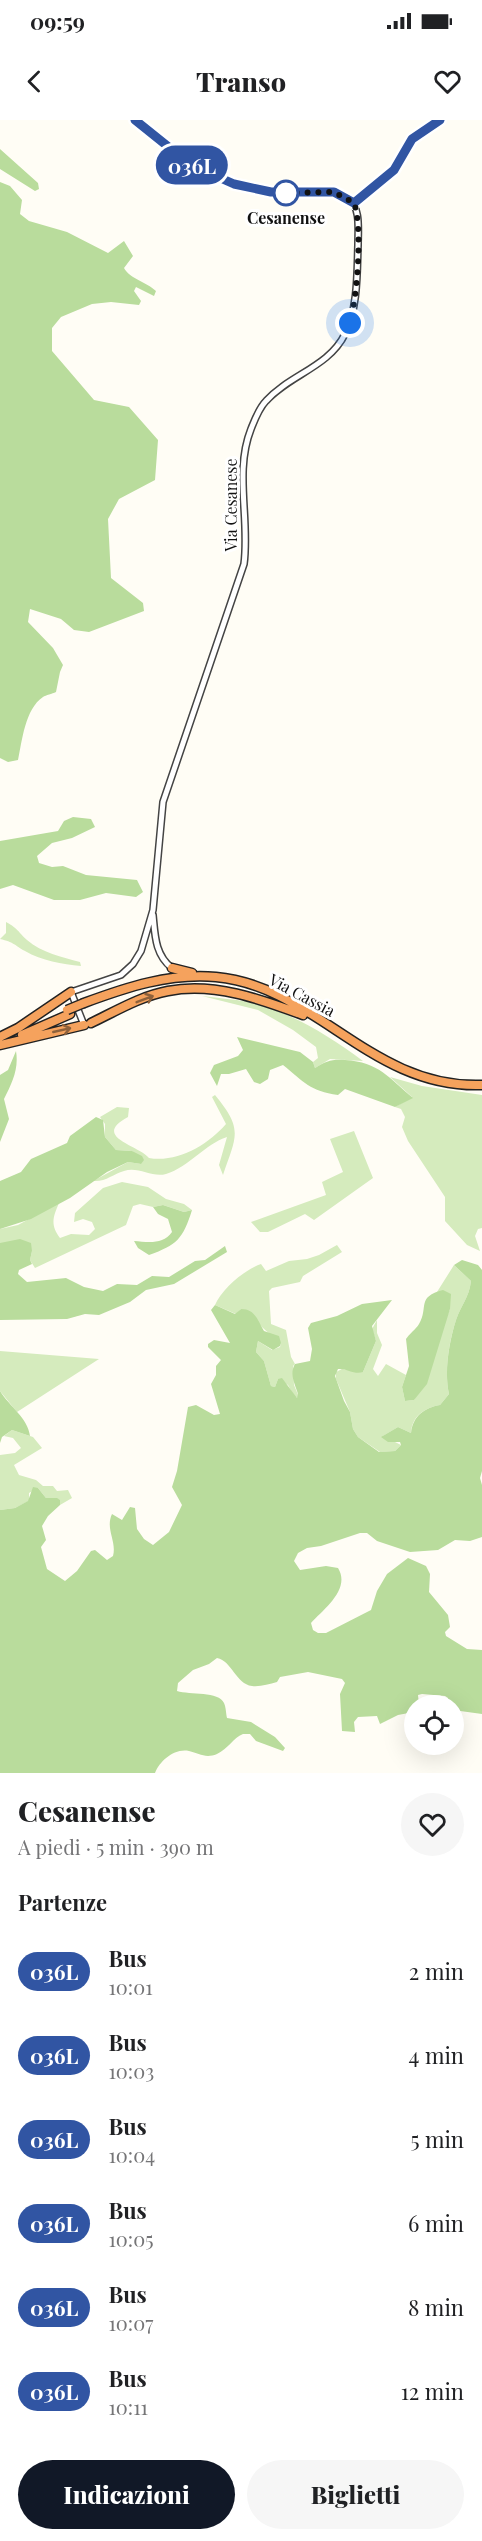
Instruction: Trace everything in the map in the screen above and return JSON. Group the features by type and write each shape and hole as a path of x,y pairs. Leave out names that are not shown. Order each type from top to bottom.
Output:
{"highway":[{"path":"172,968 182,972 219,977"},
{"name":"Via Cassia","path":"0,1045 85,1005 145,982 194,976 219,977 249,985 283,999 378,1058 404,1071 453,1084 482,1084"},
{"name":"Via Cassia","path":"85,1005 145,986 196,981 219,982 281,1002 376,1062 402,1075 446,1087 482,1089"},
{"path":"0,1045 88,1024 147,997 167,991 191,988 247,995 306,1016"},
{"path":"0,1038 71,992"},
{"name":"Via Cassia","path":"0,1038 69,1012"}],"street":[{"path":"191,165 248,189 293,193 334,192 354,203 394,170 412,139 440,120"},
{"name":"Via Cesanese","path":"71,992 117,977 132,966 143,946 153,910 164,797 244,564 246,538 243,459 245,446 264,403 279,389 327,357 340,344 347,330 353,311 357,251 357,219 354,203"},
{"path":"153,910 159,952 172,968"},
{"path":"71,992 88,1024"}],"green space":[{"path":"0,149 38,183 39,189 35,191 0,169"},
{"path":"0,182 10,186 22,200 20,214 29,221 67,232 108,253 124,241 133,256 124,268 130,275 156,291 154,296 136,287 134,291 141,301 139,305 111,302 92,304 61,317 52,328 52,351 94,400 129,407 158,440 155,480 119,499 108,519 111,578 143,603 144,611 89,632 74,630 61,619 30,609 28,622 53,648 63,665 56,692 44,696 37,702 28,717 18,760 8,762 0,758"},
{"path":"73,817 91,819 95,827 72,838 52,843 37,856 39,863 52,867 63,866 86,875 137,880 143,892 136,897 106,893 80,900 54,900 13,885 0,889 0,841 58,831 64,821"},
{"path":"6,922 39,948 80,962 81,966 45,960 0,939 6,933"},
{"path":"202,996 248,1002 294,1018 336,1042 363,1061 330,1059 315,1068 313,1062 318,1058 316,1047 293,1030 258,1010"},
{"path":"237,1037 300,1052 313,1062 315,1068 336,1060 367,1064 383,1072 413,1098 395,1107 345,1089 338,1095 328,1093 308,1085 283,1065 270,1070 268,1079 260,1084 254,1082 246,1069 221,1074 217,1086 210,1073 214,1065 238,1056 243,1050"},
{"path":"16,1051 16,1070 4,1099 9,1119 0,1142 0,1075 8,1070"},
{"path":"390,1077 422,1086 482,1095 482,1228 478,1229 475,1236 480,1251 467,1245 445,1221 445,1197 408,1141 402,1127 405,1117 401,1109 395,1107 412,1097"},
{"path":"215,1095 230,1117 235,1134 223,1175 219,1165 227,1137 166,1174 156,1175 129,1170 93,1181 128,1162 141,1164 132,1151 116,1150 105,1137 105,1124 100,1117 117,1107 129,1108 128,1117 118,1124 114,1130 115,1135 149,1158 170,1158 201,1145 226,1124 212,1097"},
{"path":"96,1117 103,1120 105,1137 116,1150 132,1151 142,1156 144,1160 141,1164 128,1162 107,1172 70,1198 31,1219 0,1229 0,1181 21,1172 31,1159 67,1143 70,1136"},
{"path":"354,1131 373,1178 314,1220 305,1214 268,1232 260,1232 251,1222 326,1195 322,1182 343,1172 330,1139"},
{"path":"122,1182 148,1187 166,1199 184,1204 192,1210 184,1212 163,1205 133,1206 126,1225 35,1268 30,1260 32,1251 0,1243 0,1229 18,1225 59,1203 54,1221 60,1238 71,1234 89,1235 95,1229 92,1222 83,1219 74,1222 75,1213 103,1188"},
{"path":"163,1205 184,1212 192,1210 178,1240 149,1255 138,1248 134,1241 160,1241 172,1232 168,1219 158,1214 153,1207"},
{"path":"20,1239 31,1243 30,1260 32,1264 19,1270 18,1274 27,1282 66,1278 84,1287 103,1291 117,1284 137,1285 152,1276 169,1277 195,1261 205,1260 225,1246 227,1252 174,1284 146,1290 130,1302 99,1315 85,1314 67,1319 0,1320 0,1243"},
{"path":"337,1245 342,1252 303,1276 300,1282 272,1288 269,1291 271,1324 286,1330 291,1357 295,1364 293,1366 294,1385 299,1397 295,1398 288,1385 278,1379 275,1387 271,1386 264,1361 256,1352 258,1341 272,1350 280,1347 281,1343 241,1309 236,1314 215,1305 228,1287 254,1267 261,1264 266,1271 289,1261 319,1255"},
{"path":"462,1260 478,1265 482,1270 482,1471 480,1478 482,1537 470,1541 455,1540 438,1550 410,1552 377,1541 367,1533 360,1533 321,1546 307,1548 298,1553 294,1561 300,1570 326,1566 338,1568 341,1576 339,1591 311,1623 313,1630 318,1633 326,1633 371,1610 377,1591 387,1574 408,1558 426,1566 430,1574 429,1592 448,1615 450,1627 445,1632 446,1636 467,1649 482,1650 482,1714 464,1712 464,1695 404,1695 404,1714 380,1724 377,1716 358,1717 354,1722 355,1732 342,1731 340,1694 345,1683 342,1679 308,1672 280,1677 277,1682 252,1686 242,1681 227,1663 217,1658 193,1670 178,1683 177,1691 210,1695 221,1699 225,1705 227,1718 251,1722 275,1737 285,1748 283,1751 256,1741 250,1734 243,1734 221,1752 213,1755 206,1756 189,1751 173,1753 160,1764 155,1773 0,1773 0,1510 15,1508 28,1501 33,1487 38,1488 46,1498 60,1500 60,1505 48,1516 42,1526 46,1540 41,1547 47,1569 65,1581 77,1571 91,1551 95,1550 107,1560 113,1556 114,1545 110,1525 112,1514 122,1520 130,1507 135,1508 137,1529 144,1539 153,1545 169,1532 182,1505 172,1487 188,1407 196,1405 214,1415 220,1414 211,1384 216,1375 216,1366 221,1360 208,1347 208,1344 214,1340 230,1343 211,1310 215,1305 235,1314 241,1309 250,1311 264,1331 279,1336 280,1346 273,1350 258,1341 256,1352 264,1361 271,1386 275,1387 278,1379 282,1378 297,1398 293,1368 295,1364 310,1361 312,1349 308,1328 311,1323 337,1316 362,1304 392,1300 372,1326 376,1341 363,1372 338,1369 335,1376 350,1412 353,1429 358,1437 379,1452 395,1451 401,1445 400,1442 388,1442 381,1437 398,1427 411,1433 417,1417 429,1408 440,1405 449,1394 447,1367 449,1347 456,1320 469,1292 471,1281 454,1265"},
{"path":"454,1265 471,1281 469,1292 456,1320 449,1347 447,1376 449,1394 440,1405 429,1408 416,1417 411,1433 398,1427 383,1436 401,1445 395,1451 380,1452 358,1437 353,1429 350,1412 336,1379 336,1372 342,1369 363,1372 376,1341 372,1329 377,1320 377,1333 382,1345 373,1369 378,1376 386,1364 406,1375 402,1387 405,1401 414,1400 450,1309 443,1291 437,1292"},
{"path":"443,1290 451,1294 450,1309 427,1384 414,1400 405,1401 402,1387 409,1366 406,1339 422,1318 426,1299"},
{"path":"0,1351 99,1359 17,1412 0,1391"},
{"path":"0,1391 26,1423 30,1436 12,1430 2,1437 0,1443"},
{"path":"12,1430 33,1437 42,1448 14,1465 19,1475 36,1480 43,1486 53,1486 57,1491 68,1490 72,1498 60,1505 60,1500 46,1498 38,1488 29,1493 29,1501 15,1508 0,1510 0,1455 15,1453 21,1448 13,1438 4,1436"}],"bus line":[{"name":"036L","path":"135,120 191,165 234,184 248,189 271,192 334,192 344,195 354,203 368,189 394,170 412,139 440,120"}],"place":[{"name":"Cesanense","path":"286,193"}],"route":[{"path":"286,193 334,192 344,195 354,203 357,219 357,251 353,311 350,323"}]}
